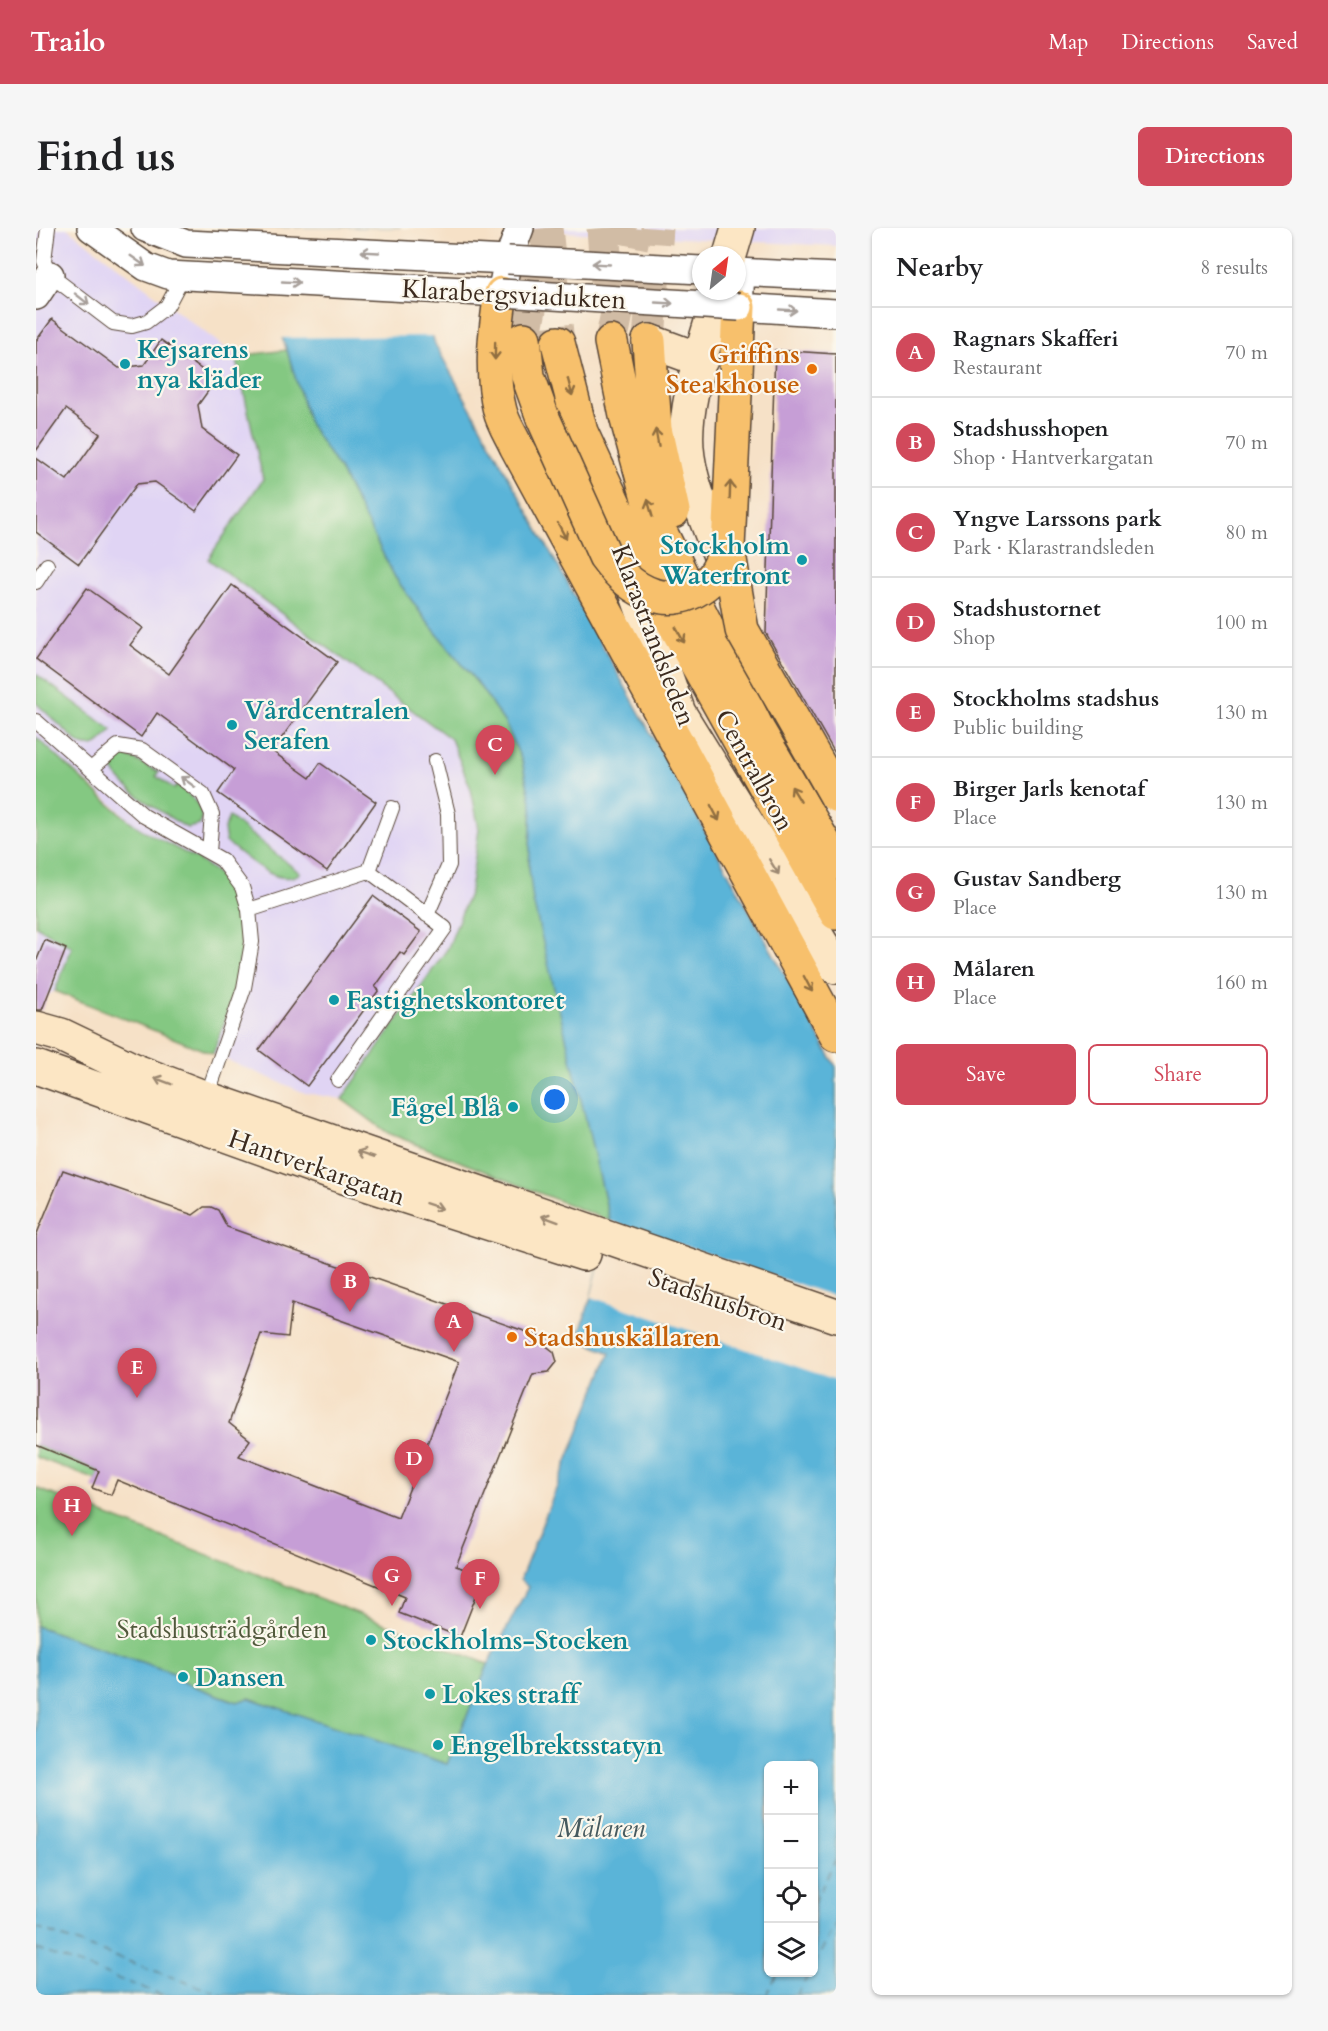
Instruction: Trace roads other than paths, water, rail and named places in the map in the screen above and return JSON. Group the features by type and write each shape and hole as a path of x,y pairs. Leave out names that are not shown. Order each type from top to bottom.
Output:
{"highway":[{"path":"501,293 495,327 495,374 500,413 836,1035"},
{"path":"734,300 728,548 742,630 836,795"},
{"path":"524,339 528,375 543,418 605,556 620,576 636,589 659,598 685,595 711,579 728,548"},
{"path":"649,341 656,429 666,486 682,544 745,731"},
{"name":"Klarastrandsleden","path":"611,342 626,416 653,518 745,731"},
{"name":"Klarastrandsleden","path":"558,343 581,432"},
{"name":"Centralbron","path":"581,432 647,575 745,731 836,863"},
{"name":"Centralbron","path":"745,731 836,913"}],"street":[{"name":"Klarabergsviadukten","path":"91,228 146,267 168,275 187,277 501,293 692,282"},
{"name":"Klarabergsviadukten","path":"146,228 186,244 692,270"},
{"path":"501,293 508,260 520,228"},
{"path":"737,246 738,228"},
{"name":"Klarabergsviadukten","path":"746,279 836,277"},
{"name":"Klarabergsviadukten","path":"746,283 836,313"},
{"path":"725,300 701,360 688,425 688,457 695,486 742,615 836,773"},
{"path":"649,341 701,360"},
{"name":"Klarastrandsleden","path":"581,432 652,642 679,713 836,967"},
{"name":"Hantverkargatan","path":"44,1027 136,1071 201,1112"},
{"name":"Hantverkargatan","path":"36,1066 201,1112 603,1249"},
{"name":"Stadshusbron","path":"603,1249 836,1316"},
{"name":"Stadshusbron","path":"603,1249 836,1338"}],"lane":[{"path":"48,228 43,285 113,323 132,326 146,322 167,306 187,277"},
{"path":"36,582 47,565"},
{"path":"36,721 144,816 222,860 242,887 249,910 252,942 244,988 201,1112"},
{"path":"92,768 118,746 142,750 204,794 212,814 209,852"},
{"path":"427,915 449,865 448,814 435,761"},
{"path":"369,872 392,808"},
{"path":"338,1080 445,928 369,872"},
{"path":"249,910 369,872"}],"water":[{"name":"Mälaren","path":"238,228 400,228 435,344 836,1067 836,1995 36,1995 36,1626 176,1674 182,1682 237,1702 249,1698 447,1764 488,1665 528,1587 520,1580 610,1353 578,1339 610,1220 533,901 529,868 532,806 522,761 505,723 479,685 425,619 395,577 341,472 309,423 287,350"}],"tunnel":[{"path":"546,228 558,343"},
{"path":"603,228 608,295"},
{"path":"611,342 635,228"},
{"path":"649,341 657,228"},
{"path":"524,339 539,265"}],"place":[{"name":"Kejsarens nya kläder","path":"125,364"},
{"name":"Griffins Steakhouse","path":"812,369"},
{"name":"Stockholm Waterfront","path":"802,560"},
{"name":"Vårdcentralen Serafen","path":"232,725"},
{"name":"Yngve Larssons park","path":"495,775"},
{"name":"Fastighetskontoret","path":"334,1000"},
{"name":"Fågel Blå","path":"513,1107"},
{"name":"Stadshusshopen","path":"350,1312"},
{"name":"Stadshuskällaren","path":"512,1337"},
{"name":"Ragnars Skafferi","path":"454,1352"},
{"name":"Stockholms stadshus","path":"137,1398"},
{"name":"Stadshustornet","path":"414,1489"},
{"name":"Målaren","path":"72,1536"},
{"name":"Gustav Sandberg","path":"392,1606"},
{"name":"Birger Jarls kenotaf","path":"480,1609"},
{"name":"Stockholms-Stocken","path":"371,1640"},
{"name":"Dansen","path":"183,1677"},
{"name":"Lokes straff","path":"430,1694"},
{"name":"Engelbrektsstatyn","path":"438,1745"}],"park label":[{"name":"Stadshusträdgården","path":"222,1629"}]}
